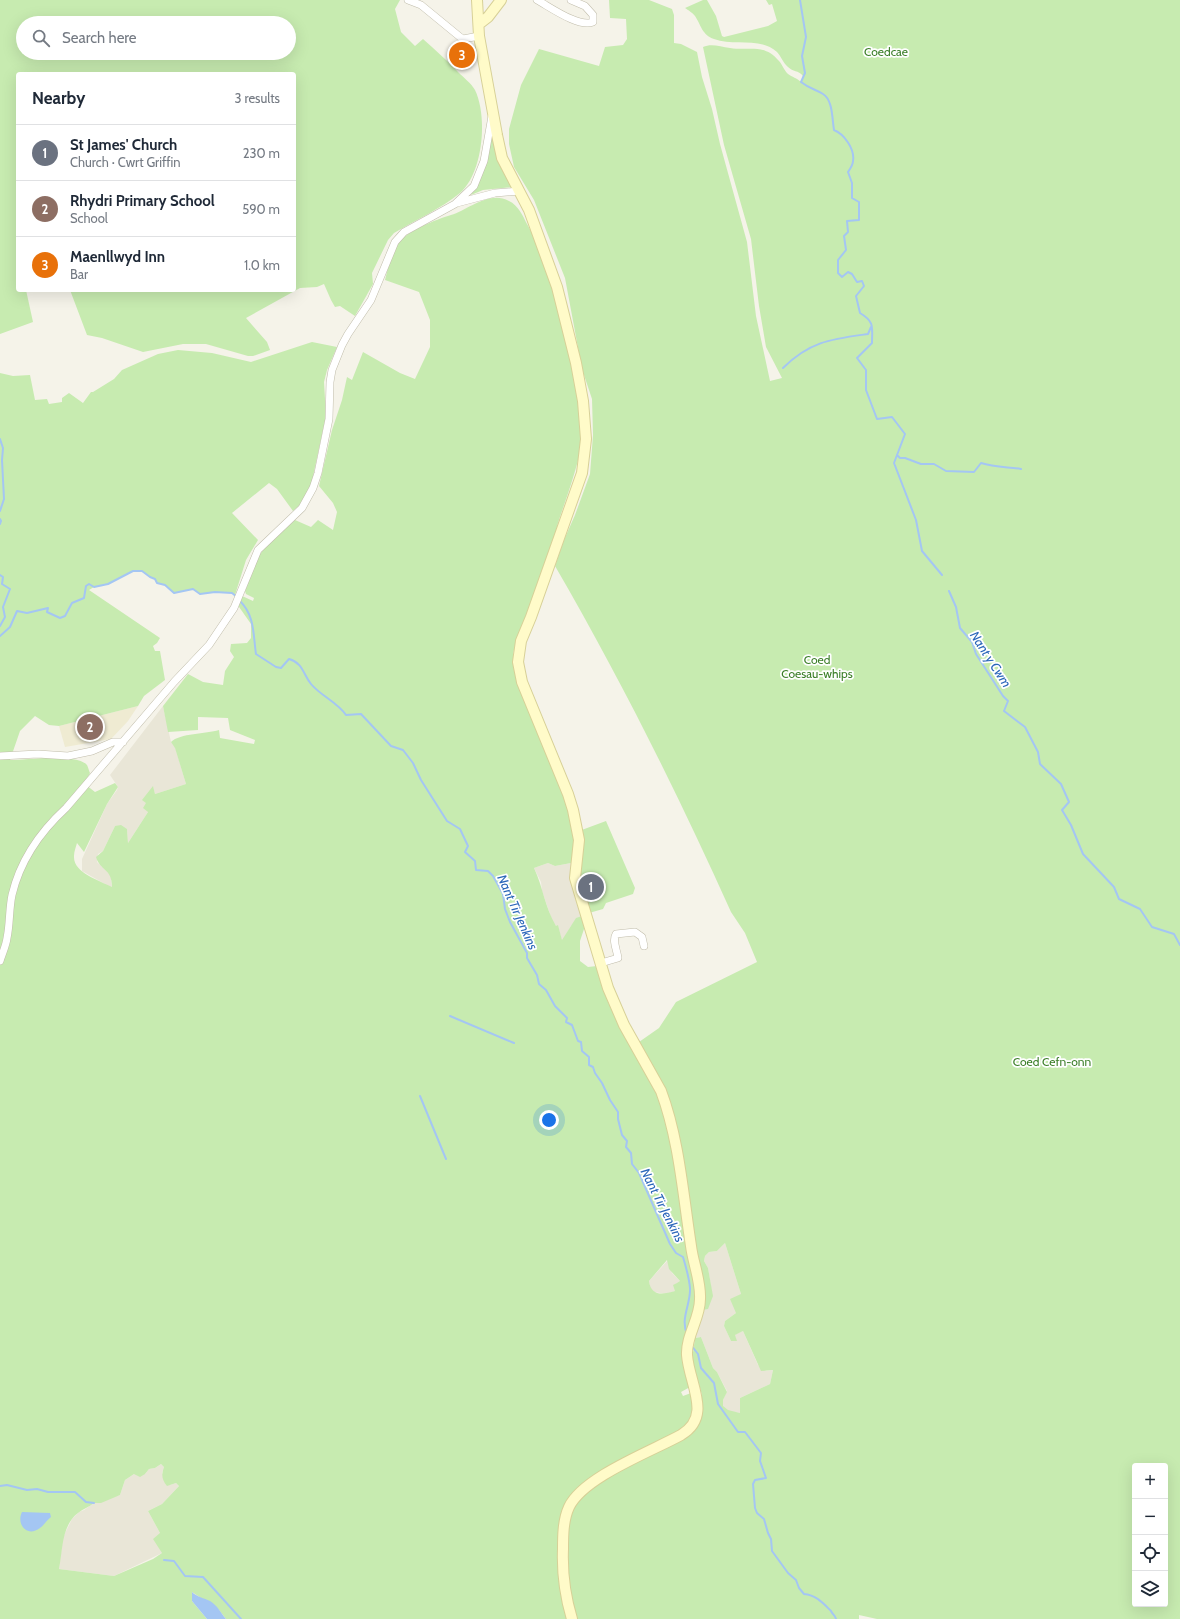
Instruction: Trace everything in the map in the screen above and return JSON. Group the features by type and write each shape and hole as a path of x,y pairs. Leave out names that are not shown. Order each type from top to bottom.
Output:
{"street":[{"path":"408,0 421,5 463,39 479,36"},
{"path":"476,0 479,36 502,158 531,217 557,286 567,324 583,401 586,440 582,473 532,617 521,641 518,652 519,669 522,682 574,810 579,840 575,878 608,988 618,1012 661,1090 672,1127 691,1248 700,1292 700,1306 687,1349 688,1364 698,1409 695,1424 689,1431 592,1482 581,1491 569,1507 563,1532 562,1563 566,1596 572,1619"},
{"path":"479,24 488,17 500,0 506,0"},
{"path":"538,0 574,21 588,24 593,22 593,15 584,6 571,0"},
{"path":"455,204 474,186 482,168 493,111"},
{"path":"0,961 7,939 12,896 26,858 48,826 66,808 174,682 209,645 234,608 258,550 294,518 308,498 318,473 327,432 332,370 348,334 371,300 395,242 404,232 455,204 489,194 506,191 519,191"},
{"path":"0,756 38,754 68,756 92,751 113,742 123,742"},
{"path":"601,963 618,958 614,942 614,937 616,934 635,932 642,937 644,946"}],"shaded area":[{"path":"138,706 128,721 111,739 65,747 59,726"},
{"path":"163,706 171,742 175,747 186,784 155,794 153,787 146,803 148,812 128,843 127,829 115,826 103,851 98,854 97,862 109,873 112,888 82,871 82,859 107,804 118,787 110,775"},
{"path":"548,863 555,866 571,863 570,874 582,916 571,926 562,941 558,926 556,926 552,920 542,891 541,882 534,868"},
{"path":"725,1243 741,1294 736,1313 725,1321 724,1326 731,1341 736,1338 734,1335 743,1331 758,1365 766,1371 773,1370 770,1384 740,1398 740,1413 728,1411 723,1407 723,1400 727,1391 717,1372 713,1368 701,1337 695,1338 711,1286 708,1268 704,1261 705,1256 709,1252 717,1251"},
{"path":"668,1260 672,1273 680,1281 675,1291 667,1294 654,1292 650,1288 649,1281"},
{"path":"161,1464 164,1467 162,1473 170,1485 176,1483 179,1486 162,1504 148,1511 160,1533 162,1553 114,1576 59,1569 63,1537 72,1519 79,1512 94,1503 120,1495 125,1480 134,1474 145,1474 149,1469 155,1468"}],"green space":[{"path":"0,0 400,0 395,9 401,32 415,46 423,39 472,85 475,90 479,101 481,115 481,144 474,172 468,184 453,199 394,233 388,240 372,273 373,284 355,316 340,306 335,307 324,284 317,287 300,288 296,290 296,72 16,72 16,292 26,292 33,322 0,334"},
{"path":"609,0 649,0 672,9 674,15 674,43 681,44 697,52 702,77 712,109 747,242 756,316 770,381 782,378 766,347 759,306 751,239 724,145 703,47 713,45 726,48 762,50 773,55 790,75 801,82 803,76 788,67 780,55 770,47 754,43 722,41 710,37 704,32 694,15 685,8 703,0 707,0 716,16 722,36 724,37 768,26 777,21 772,4 769,5 766,0 1180,0 1180,1619 877,1619 859,1615 859,1619 226,1619 219,1610 192,1592 192,1601 207,1619 0,1619 0,373 13,376 30,375 35,400 47,399 49,404 62,402 62,398 69,393 83,403 91,392 114,379 122,370 158,354 178,350 212,353 251,362 312,342 337,347 327,370 324,382 326,416 312,481 303,502 293,511 277,489 269,483 232,513 258,540 246,560 235,595 232,593 215,592 200,594 193,589 174,593 165,585 157,583 155,579 142,571 133,571 108,584 94,587 89,590 160,638 153,646 155,651 160,651 165,680 144,696 138,706 59,726 49,725 35,716 20,731 10,760 50,758 73,759 81,761 87,765 90,773 84,784 51,819 86,785 95,792 115,783 118,787 107,804 84,852 77,843 74,854 75,862 82,871 94,879 112,887 110,876 100,865 96,857 103,851 115,826 121,825 127,829 128,843 148,812 143,808 146,803 142,800 153,786 155,794 186,784 175,748 171,742 187,735 219,730 220,738 254,744 255,740 230,730 228,718 198,717 198,730 168,732 163,706 188,674 203,682 223,685 225,671 234,657 230,651 231,644 247,643 251,638 251,624 237,604 240,595 253,601 254,598 246,594 245,591 258,557 266,546 295,520 311,527 318,520 333,530 337,512 333,503 319,486 332,430 342,400 347,377 352,380 363,352 400,373 415,379 430,347 430,320 419,292 385,280 393,251 403,238 415,230 458,213 486,199 501,198 512,203 522,214 537,244 554,287 570,353 583,429 576,467 558,523 552,548 514,651 514,670 571,816 575,848 571,863 555,866 548,863 534,868 549,912 556,926 558,925 562,940 576,918 582,916 585,926 580,941 580,961 588,967 597,966 608,1002 614,1015 647,1073 678,1134 671,1105 639,1042 659,1028 676,1002 757,962 745,933 731,912 648,737 555,566 590,474 593,435 592,399 582,369 565,278 534,200 514,167 509,144 509,129 521,85 539,49 599,66 605,47 623,45 627,39 626,19 610,18","holes":["725,1243 741,1294 730,1299 736,1313 725,1321 724,1326 731,1341 737,1341 735,1335 743,1331 761,1371 773,1370 770,1384 740,1398 740,1413 728,1410 723,1406 723,1400 727,1392 717,1372 713,1368 701,1337 695,1338 692,1360 702,1395 693,1402 691,1393 683,1396 681,1392 690,1387 683,1345 702,1310 708,1309 713,1296 708,1268 704,1261 705,1256 709,1252 717,1251","667,1260 669,1269 680,1281 673,1285 675,1291 662,1294 655,1292 650,1286 649,1281","161,1464 164,1467 162,1477 167,1486 176,1483 179,1486 162,1504 148,1511 160,1533 153,1539 162,1553 153,1559 114,1576 59,1569 62,1546 68,1525 72,1518 94,1503 101,1503 120,1495 125,1480 134,1474 140,1477 149,1469 155,1468"]},
{"path":"493,129 513,187 483,190 471,195 476,187 485,164"},
{"path":"71,292 293,292 246,318 267,342 270,350 253,356 248,356 206,344 183,344 143,352 102,338 87,335"},
{"path":"606,821 635,888 633,894 606,903 603,909 589,913 578,879 579,831"}],"water":[{"path":"22,1512 50,1513 51,1517 40,1528 35,1531 31,1531 24,1528 20,1521"},
{"path":"192,1592 210,1601 217,1607 226,1619 207,1619 192,1601"}],"waterway":[{"name":"Nant y Cwm","path":"800,0 806,37 802,56 805,73 801,82 823,94 829,101 834,130 848,142 853,156 852,164 848,172 852,183 852,198 859,202 859,220 847,221 848,232 844,236 846,250 838,260 838,273 842,277 848,272 852,274 857,282 862,281 864,286 856,296 860,313 865,316 872,325 872,343 857,358 866,370 866,390 877,419 892,417 905,434 894,463 916,520 922,551 942,575"},
{"name":"Nant y Cwm","path":"783,368 793,359 812,347 832,340 868,334 871,327"},
{"path":"0,439 3,448 2,460 4,499 0,511"},
{"path":"897,455 900,458 905,458 921,464 934,464 946,471 974,472 981,463 1021,469"},
{"path":"0,519 0,524"},
{"name":"Nant Tir Jenkins","path":"0,636 10,627 17,611 27,613 48,608 47,612 60,618 65,616 72,603 84,598 86,586 89,584 94,587 108,584 133,571 142,571 155,579 157,583 165,585 174,593 193,589 200,594 215,592 232,593 237,597"},
{"path":"0,575 3,577 2,584 10,589 3,607 5,617 0,626"},
{"name":"Nant y Cwm","path":"949,591 956,607 960,628 972,642 976,654 1003,696 1008,701 1004,711 1025,727 1038,752 1040,764 1061,784 1069,802 1062,810 1071,825 1083,854 1114,887 1119,899 1140,909 1152,927 1174,934 1180,945"},
{"name":"Nant Tir Jenkins","path":"240,601 251,619 256,654 276,667 281,668 289,659 294,661 300,666 311,684 338,706 346,715 361,714 391,746 403,750 413,763 421,780 447,821 460,829 468,846 465,852 475,861 476,870 488,871 493,876 503,894 505,909 510,922 527,953 527,958 537,975 539,984 546,990 555,1006 567,1018 566,1022 572,1025 578,1041 581,1042 582,1051 589,1057 589,1065 593,1067 618,1112 622,1135 627,1141 626,1147 631,1153 632,1164 639,1173 670,1244 676,1253 683,1257 690,1288 685,1317 685,1328 687,1334"},
{"path":"450,1016 514,1043"},
{"path":"420,1096 446,1159"},
{"name":"Nant Tir Jenkins","path":"691,1345 698,1354 701,1368 714,1383 718,1404 738,1432 745,1432 761,1453 760,1461 766,1478 755,1480 753,1484 755,1508 757,1513 764,1519 771,1539 772,1551 788,1573 796,1580 799,1588 804,1594 819,1600 831,1611 836,1619"},
{"path":"0,1486 7,1485 27,1490 37,1489 48,1492 75,1492 86,1502 94,1503"},
{"path":"164,1560 174,1561 185,1576 203,1577 241,1619"}],"place":[{"name":"Maenllwyd Inn","path":"462,55"},
{"name":"Rhydri Primary School","path":"90,727"},
{"name":"St James' Church","path":"591,887"}],"park label":[{"name":"Coedcae","path":"886,51"},
{"name":"Coed Coesau-whips","path":"817,666"},
{"name":"Coed Cefn-onn","path":"1052,1061"}]}
